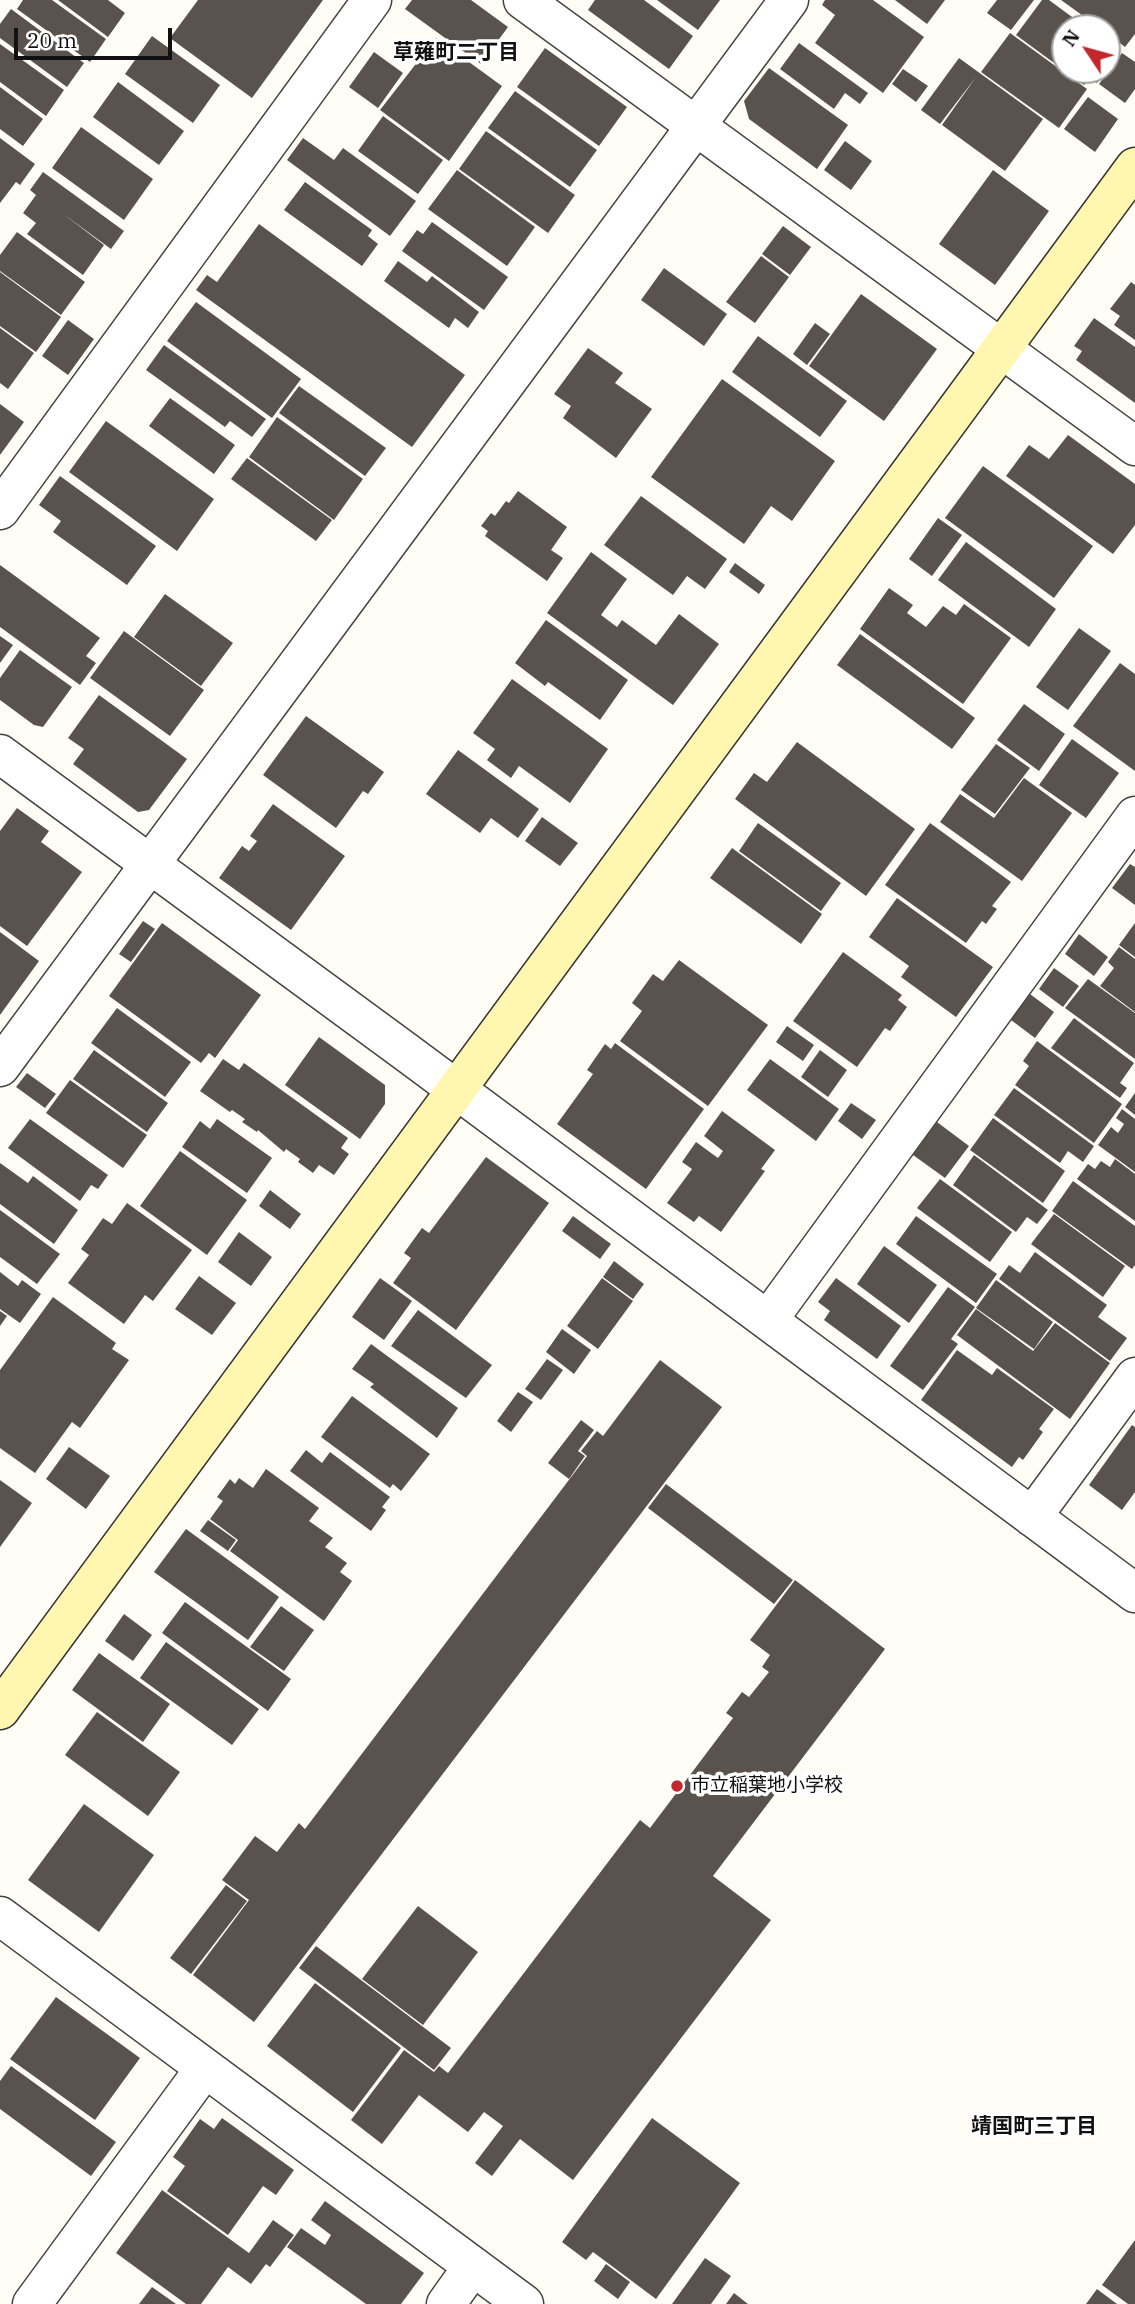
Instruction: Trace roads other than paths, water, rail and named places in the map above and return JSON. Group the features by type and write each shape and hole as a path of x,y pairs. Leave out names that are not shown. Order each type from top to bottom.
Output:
{"street":[{"path":"0,510 372,0"},
{"path":"523,0 1135,446"},
{"path":"0,1067 789,0"},
{"path":"0,1710 1135,167"},
{"path":"0,754 1135,1593"},
{"path":"768,1320 1135,816"},
{"path":"1032,1517 1135,1377"},
{"path":"0,1916 524,2304"},
{"path":"32,2304 205,2068"},
{"path":"446,2304 474,2266"}],"place":[{"name":"市立稲葉地小学校","path":"677,1786"}],"district":[{"name":"草薙町二丁目","path":"456,53"},
{"name":"靖国町三丁目","path":"1034,2127"}]}
